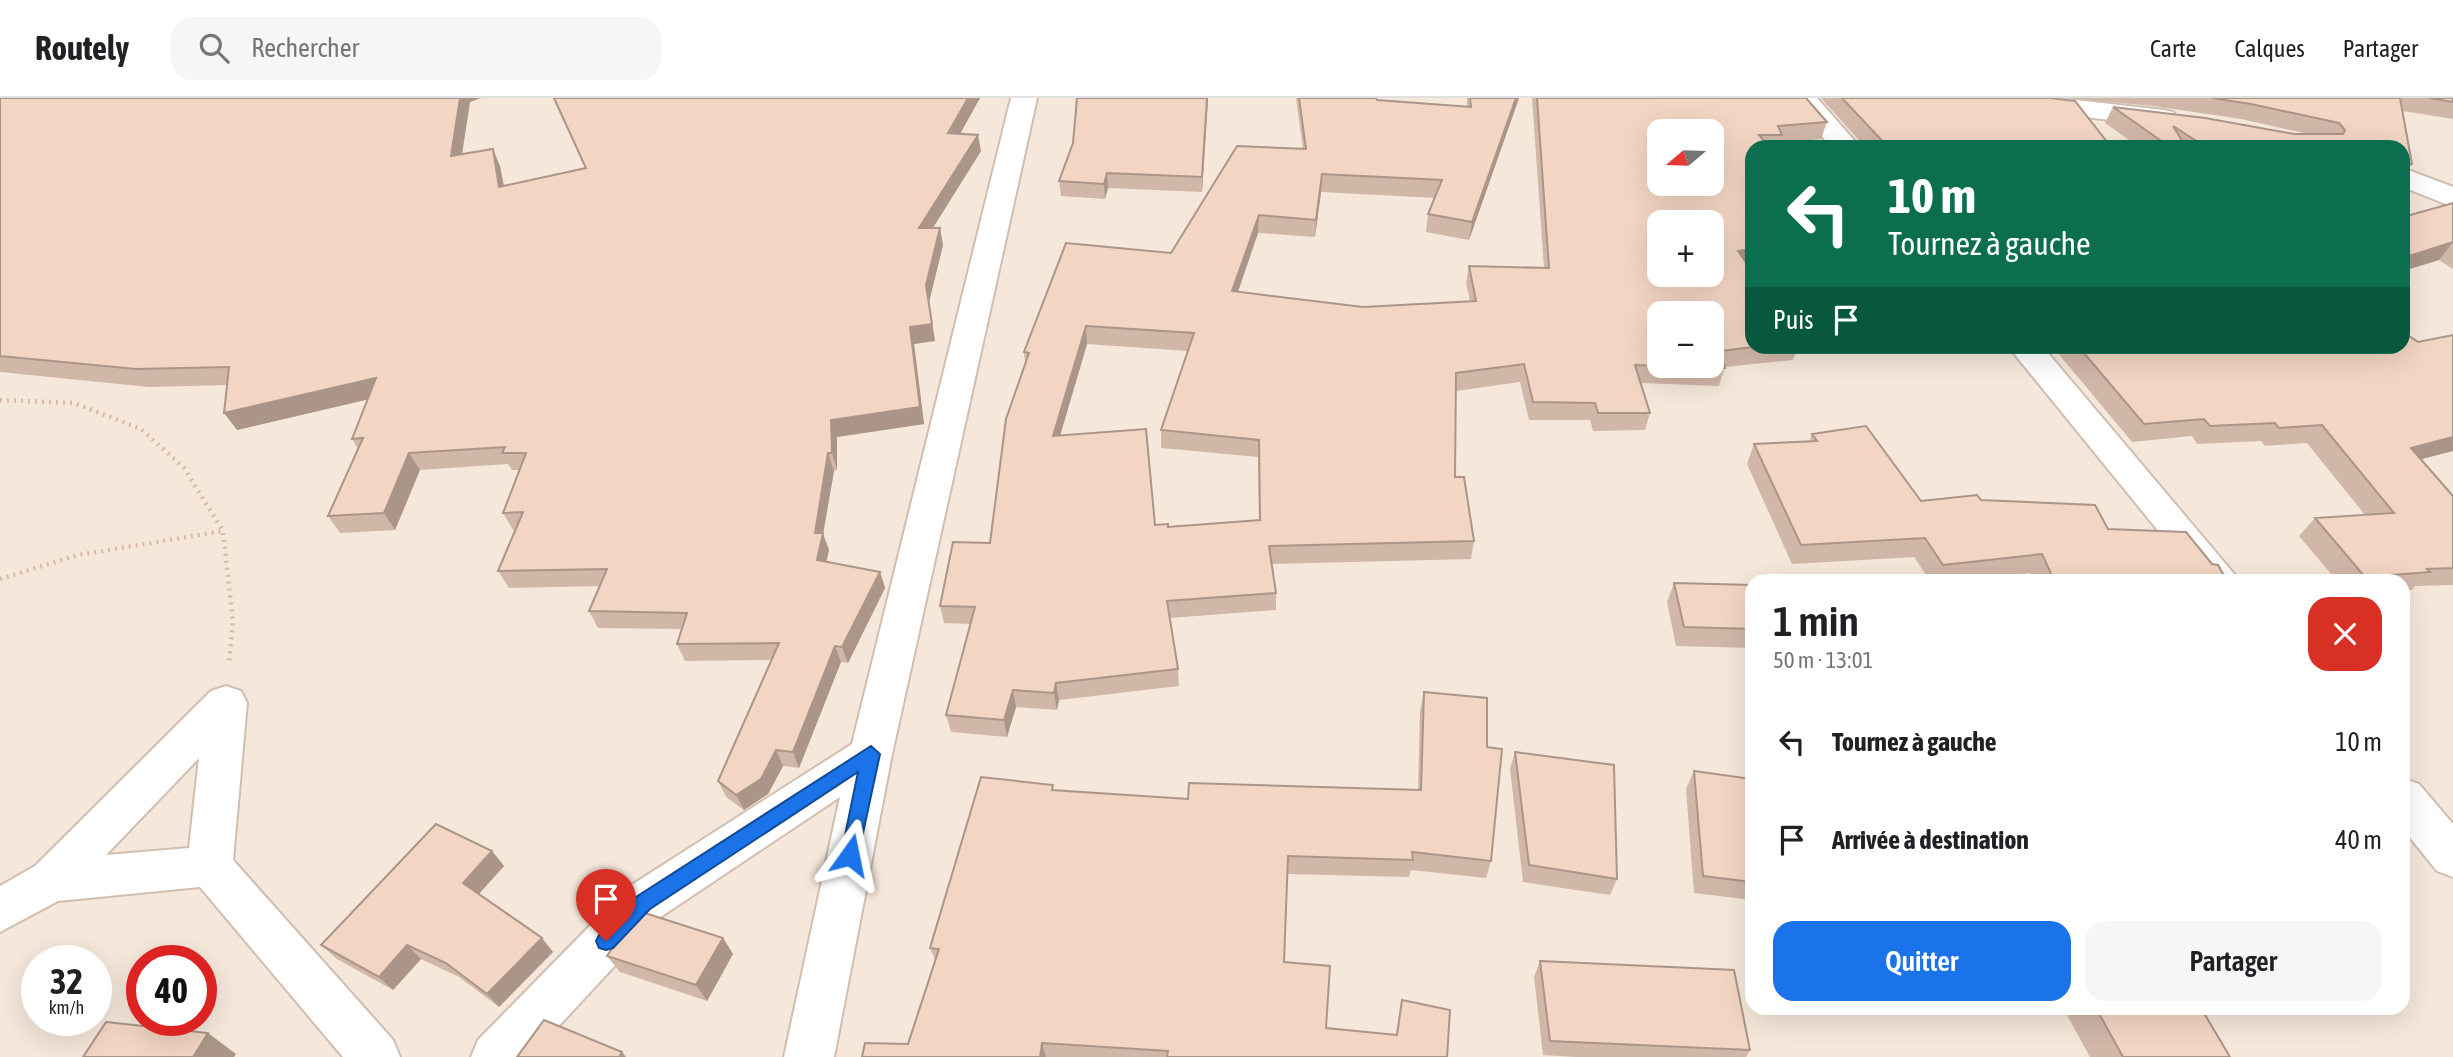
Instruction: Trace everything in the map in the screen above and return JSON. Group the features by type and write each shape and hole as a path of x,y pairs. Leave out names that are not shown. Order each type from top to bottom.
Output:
{"street":[{"path":"809,1057 871,754 1024,98"},
{"path":"1802,98 1840,140"},
{"path":"1988,98 2194,124"},
{"path":"2410,180 2453,198"},
{"path":"2031,354 2215,574"},
{"path":"226,703 210,866 375,1057"},
{"path":"0,912 51,881 226,703"},
{"path":"496,1057 643,903 871,754"},
{"path":"2410,805 2453,857"},
{"path":"51,881 210,866"}],"path":[{"path":"0,400 74,403 141,429 184,468 223,531 233,622 226,703"},
{"path":"0,579 78,555 223,531"}],"shaded area":[{"path":"0,98 2453,98 2453,1057 0,1057"}],"building":[{"path":"0,98 460,98 451,156 493,149 499,187 586,168 554,98 968,98 948,133 978,135 919,228 940,228 926,285 932,324 910,327 920,407 831,420 832,453 828,453 815,533 823,533 817,560 880,572 842,647 835,646 793,752 776,750 761,779 736,795 718,781 779,643 677,644 687,613 589,611 607,569 498,571 523,512 503,513 526,453 502,453 505,447 409,453 384,513 328,516 363,438 352,439 376,378 224,413 229,367 136,369 0,356"},
{"path":"1077,98 1207,98 1202,177 1107,173 1104,184 1059,181 1073,143"},
{"path":"1299,98 1376,98 1471,107 1470,98 1516,98 1472,222 1428,214 1442,180 1322,174 1316,220 1259,215 1232,291 1363,307 1476,301 1469,266 1549,268 1537,98 1806,98 1827,122 1778,126 1782,135 1759,135 1763,140 1745,140 1745,250 1738,251 1745,261 1745,348 1724,351 1724,301 1647,301 1647,366 1635,365 1650,413 1598,413 1595,403 1533,402 1524,364 1456,373 1455,477 1464,477 1474,541 1269,546 1276,593 1167,601 1178,669 1056,683 1054,693 1013,690 1004,720 946,715 975,607 940,606 953,542 990,543 1006,419 1029,353 1024,352 1066,243 1171,253 1237,146 1306,149","holes":["1086,326 1194,333 1161,430 1259,440 1260,520 1168,527 1168,524 1155,525 1146,429 1053,436"]},
{"path":"1842,98 2050,98 2075,101 2106,140 1881,140"},
{"path":"2212,98 2400,98 2408,140 2195,140 2173,126 2182,140 2160,140 2113,107 2205,118 2294,134 2343,134 2345,130 2339,123"},
{"path":"2429,98 2453,98 2453,102"},
{"path":"2453,203 2453,242 2410,256 2410,215"},
{"path":"2453,335 2453,437 2411,448 2453,496 2453,568 2427,569 2430,572 2404,574 2362,574 2315,518 2394,513 2322,425 2279,428 2275,423 2210,426 2204,419 2144,424 2085,354 2410,354 2410,337 2418,342"},
{"path":"1866,426 1921,501 1977,495 1981,500 2095,505 2108,529 2186,532 2212,564 2218,565 2223,574 2051,574 2042,554 1943,565 1925,538 1801,545 1754,444 1817,441 1812,434"},
{"path":"1674,583 1745,585 1745,629 1684,627"},
{"path":"1424,692 1487,698 1487,747 1502,749 1491,861 1412,852 1413,860 1288,856 1284,962 1330,966 1326,1028 1397,1035 1402,1000 1450,1010 1447,1057 1167,1057 1168,1051 1042,1043 1040,1057 862,1057 865,1043 908,1044 939,949 930,948 981,777 1053,785 1052,790 1188,799 1189,783 1421,790"},
{"path":"1515,752 1614,765 1617,879 1529,865"},
{"path":"1694,771 1745,778 1745,881 1703,876"},
{"path":"436,824 492,851 463,883 542,938 487,994 446,963 407,945 379,977 321,945"},
{"path":"642,912 723,938 696,985 607,956 623,932"},
{"path":"1540,961 1734,970 1750,1050 1550,1041"},
{"path":"2100,1015 2205,1015 2230,1057 2123,1057"},
{"path":"544,1020 622,1052 619,1057 517,1057"},
{"path":"112,1023 126,1024 126,1036 206,1036 193,1057 83,1057 97,1036 112,1036"}],"route":[{"path":"606,941 643,903 871,754 850,855"}]}
